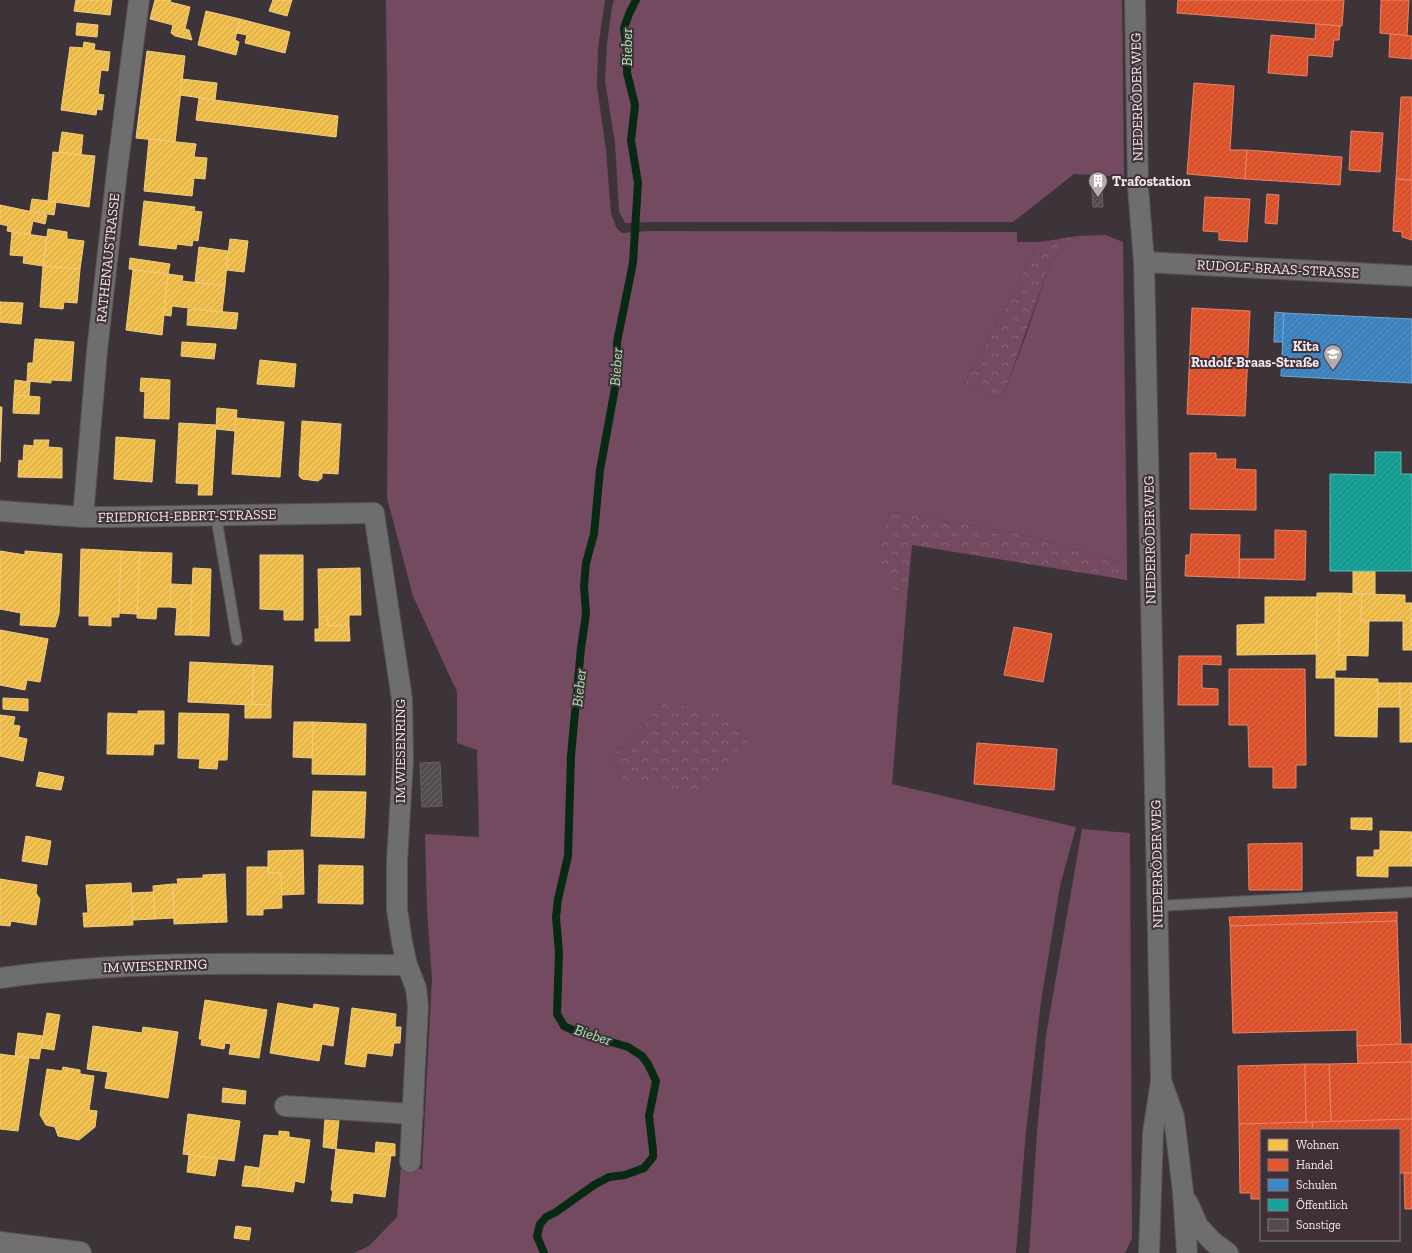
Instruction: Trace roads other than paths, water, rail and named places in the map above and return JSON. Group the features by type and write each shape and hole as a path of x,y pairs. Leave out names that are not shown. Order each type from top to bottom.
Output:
{"main road":[{"path":"0,1243 80,1253"}],"street":[{"name":"RATHENAUSTRASSE","path":"83,517 97,351 139,0"},
{"name":"NIEDERRÖDER WEG","path":"1135,0 1138,187 1144,262 1161,1081 1153,1133 1149,1253"},
{"name":"RUDOLF-BRAAS-STRASSE","path":"1144,262 1412,276"},
{"name":"FRIEDRICH-EBERT-STRASSE","path":"0,511 83,517 374,513"},
{"name":"IM WIESENRING","path":"374,513 402,699 403,760 396,887 397,909 402,942 416,988 418,1006 410,1162"},
{"name":"IM WIESENRING","path":"0,978 75,970 183,964 408,965"},
{"name":"NIEDERRÖDER WEG","path":"1161,1081 1174,1117 1183,1192 1187,1253"},
{"path":"285,1106 412,1114"},
{"name":"NIEDERRÖDER WEG","path":"1183,1192 1198,1226 1213,1242 1228,1253"}],"lane":[{"path":"218,515 218,528 237,640"},
{"path":"1158,906 1412,892"}],"waterway":[{"name":"Bieber","path":"544,1253 537,1236 540,1224 546,1217 556,1212 594,1185 609,1177 625,1175 644,1168 653,1157 649,1116 656,1081 648,1064 642,1056 628,1047 577,1032 564,1026 557,1014 559,952 556,917 558,899 568,856 571,756 581,648 586,614 584,586 586,563 594,534 600,470 617,377 617,342 633,263 638,183 631,140 635,105 627,73 627,52 624,28 636,0"}],"place":[{"name":"Trafostation","path":"1098,198"},
{"name":"Kita Rudolf-Braas-Straße","path":"1333,371"}]}
